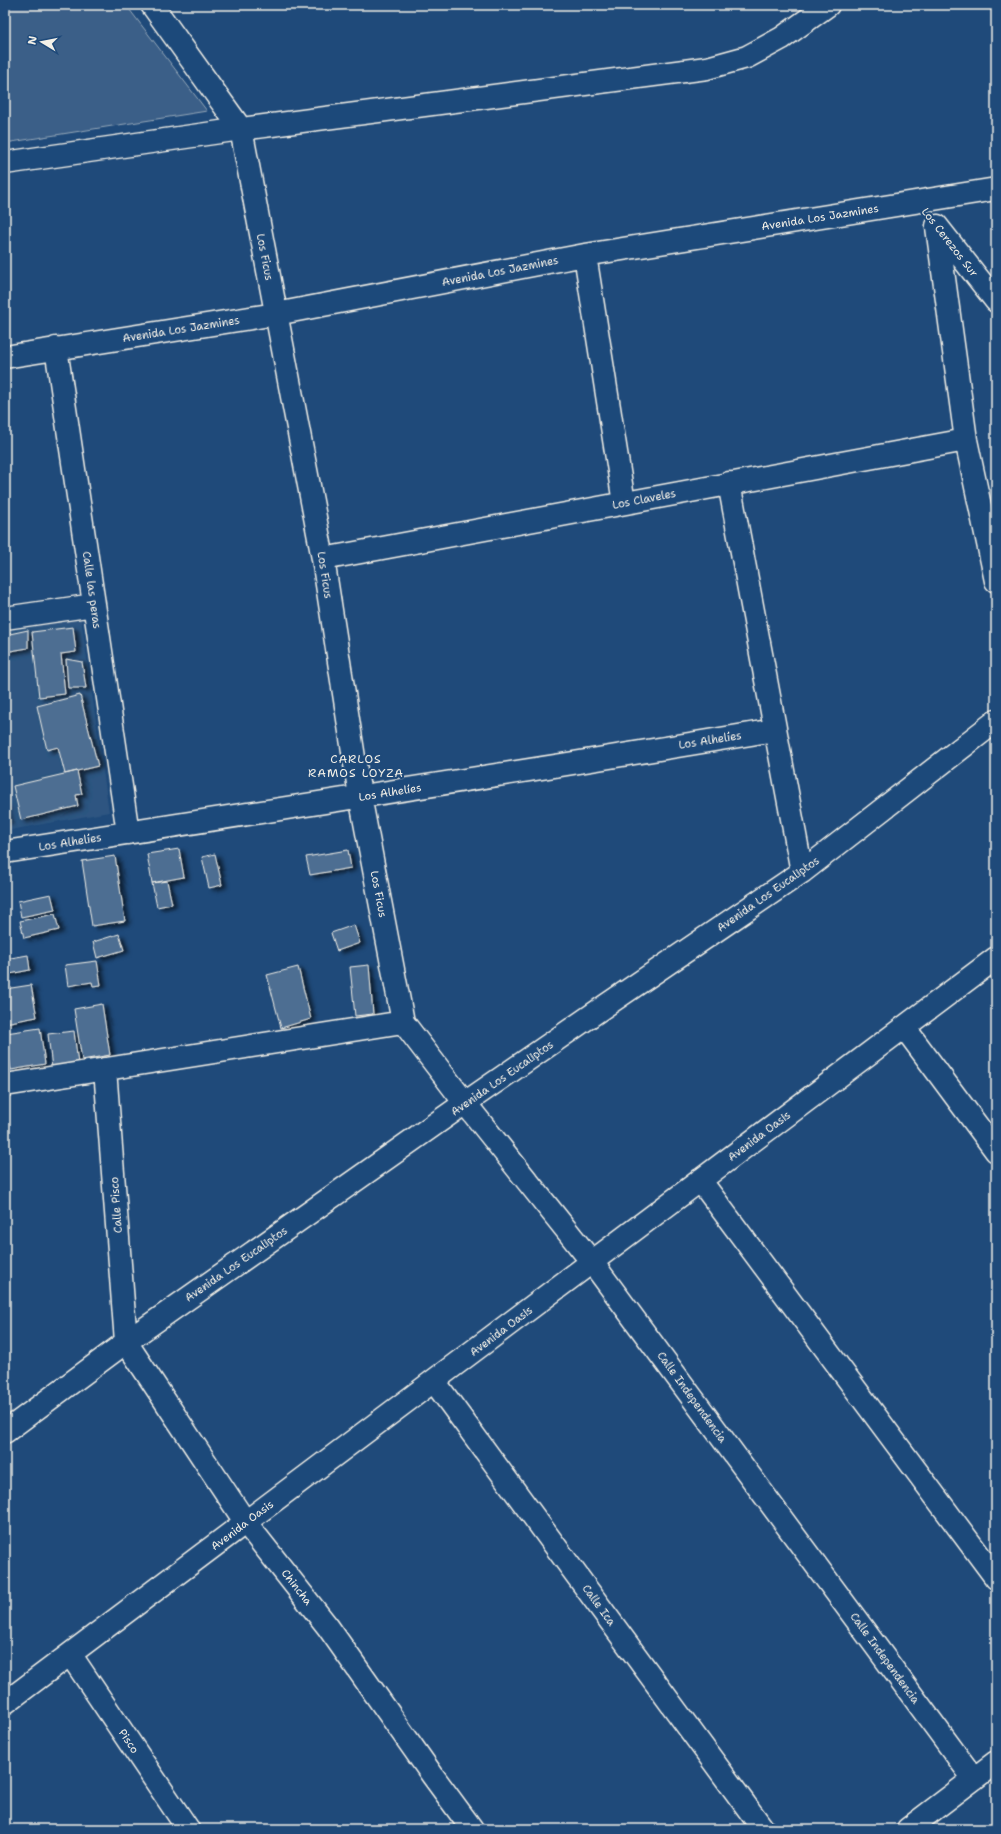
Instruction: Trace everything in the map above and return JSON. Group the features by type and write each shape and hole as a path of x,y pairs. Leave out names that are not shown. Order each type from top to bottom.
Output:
{"street":[{"path":"152,5 241,130"},
{"path":"5,163 707,68 747,58 782,38 828,5"},
{"name":"Los Ficus","path":"241,130 323,559 360,796 403,1022"},
{"name":"Avenida Los Jazmines","path":"5,357 276,314 585,255 996,188"},
{"name":"Los Cerezos Sur","path":"919,201 937,227 996,301"},
{"path":"937,227 966,440 996,581"},
{"path":"585,255 624,503"},
{"name":"Calle las peras","path":"56,348 128,833"},
{"name":"Los Claveles","path":"323,559 966,440"},
{"path":"729,483 802,872"},
{"path":"5,618 94,605"},
{"name":"Avenida Los Eucaliptos","path":"5,1432 126,1342 465,1103 802,872 996,722"},
{"name":"Los Alhelíes","path":"5,852 776,730"},
{"name":"Avenida Oasis","path":"5,1703 996,958"},
{"path":"5,1085 403,1022"},
{"name":"Calle Independencia","path":"403,1022 465,1103 592,1262 974,1779"},
{"path":"904,1027 996,1151"},
{"name":"Calle Pisco","path":"105,1069 126,1342"},
{"path":"700,1180 996,1578"},
{"name":"Chincha","path":"126,1342 246,1522 328,1627 472,1829"},
{"name":"Calle Ica","path":"434,1381 763,1829"},
{"name":"Pisco","path":"70,1654 188,1829"},
{"path":"908,1829 996,1762"}],"shaded area":[{"path":"5,5 126,5 207,111 5,143"},
{"path":"81,618 109,812 5,831 5,629"}],"building":[{"path":"73,627 76,652 61,654 65,694 39,697 32,632"},
{"path":"28,630 28,648 5,652 5,635"},
{"path":"66,659 82,662 86,688 68,688"},
{"path":"80,695 98,766 65,774 58,747 47,750 37,706"},
{"path":"77,771 82,794 76,795 78,806 21,820 13,786"},
{"path":"5,804 8,822 5,822"},
{"path":"179,849 184,877 152,883 147,854"},
{"path":"348,850 351,868 310,875 306,857"},
{"path":"215,854 222,885 209,888 202,857"},
{"path":"115,856 125,921 92,926 82,861"},
{"path":"167,881 172,904 157,907 152,883"},
{"path":"51,894 55,910 21,917 18,901"},
{"path":"55,914 59,930 24,938 20,921"},
{"path":"354,925 360,943 337,951 331,933"},
{"path":"119,934 124,950 97,958 93,942"},
{"path":"28,955 30,970 5,975 5,959"},
{"path":"97,961 101,985 93,986 92,982 68,986 65,965"},
{"path":"369,965 373,1014 355,1016 350,967"},
{"path":"298,967 311,1019 281,1028 267,975"},
{"path":"31,985 37,1017 5,1023 5,989"},
{"path":"102,1004 110,1055 82,1060 74,1009"},
{"path":"40,1028 45,1064 11,1070 6,1033"},
{"path":"74,1031 78,1064 52,1068 48,1034"}],"district":[{"name":"CARLOS RAMOS LOYZA","path":"356,766"}]}
